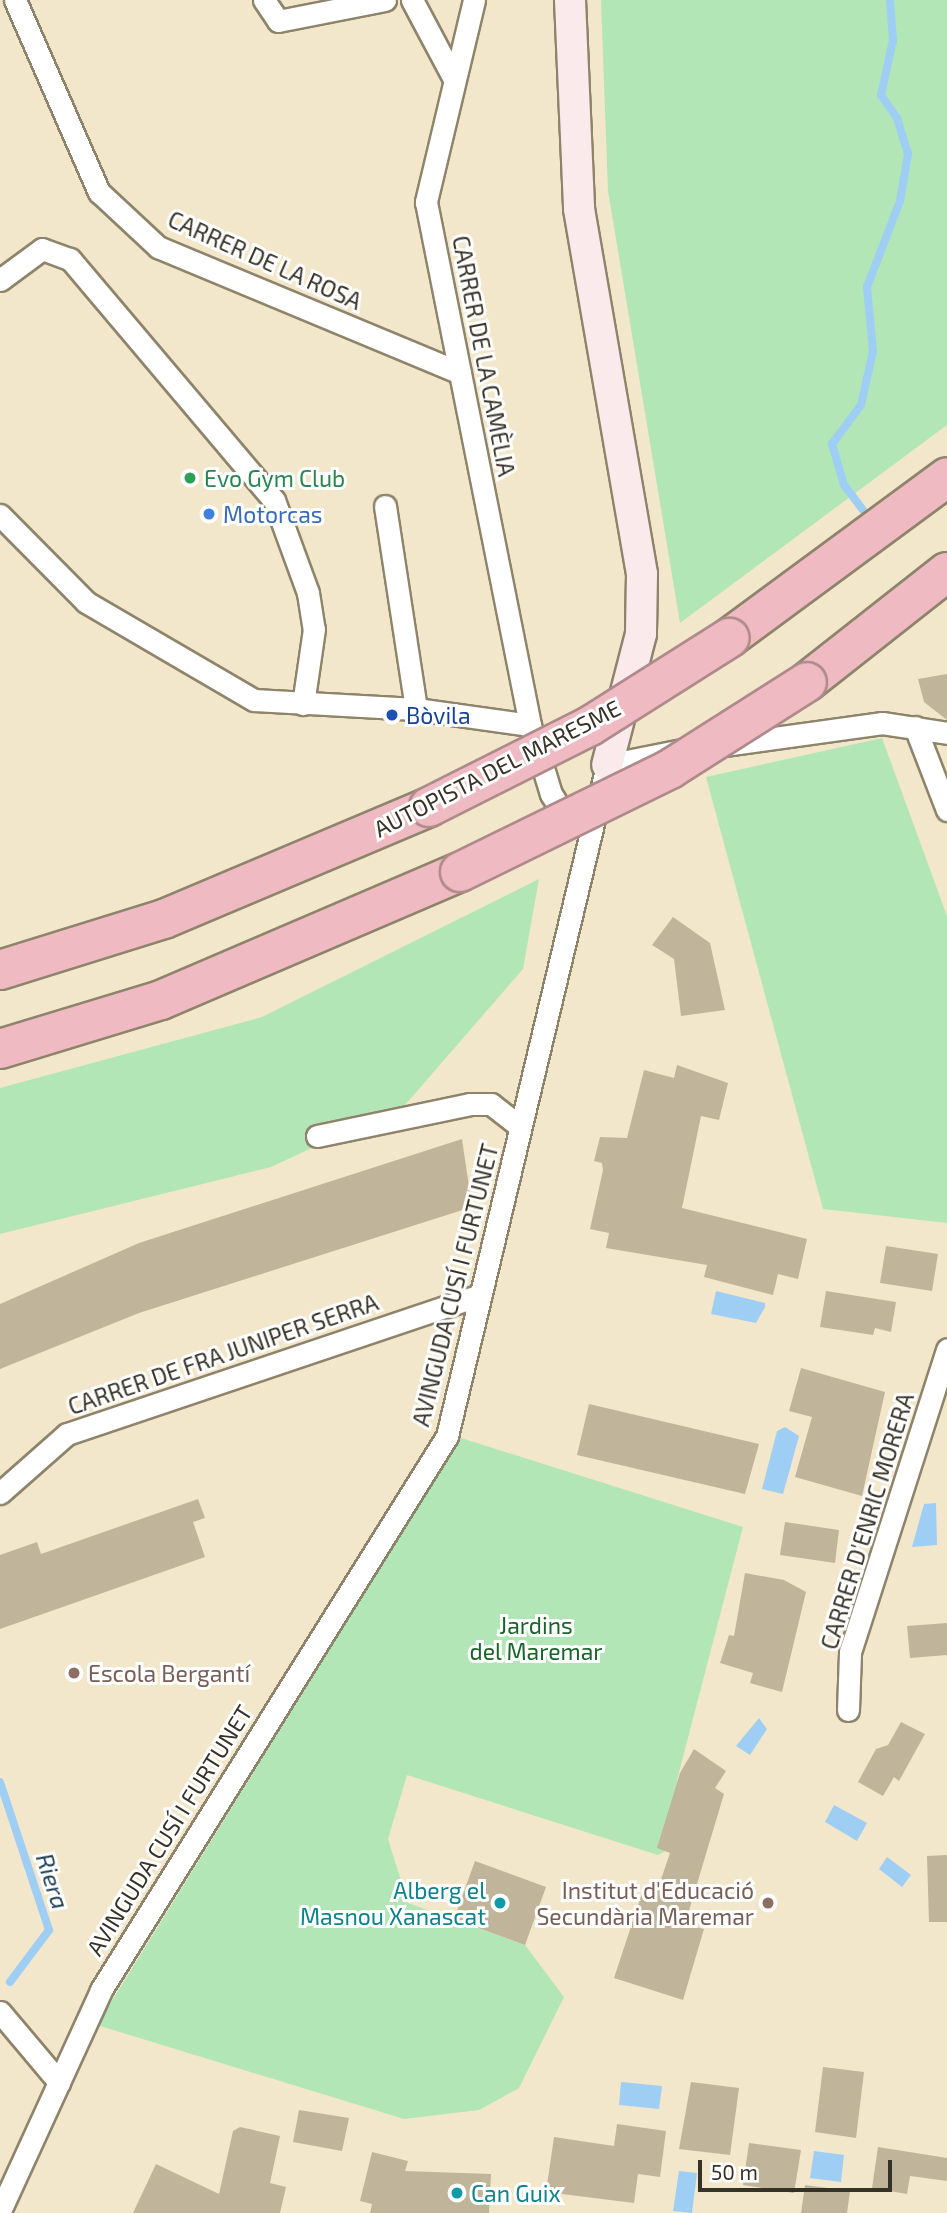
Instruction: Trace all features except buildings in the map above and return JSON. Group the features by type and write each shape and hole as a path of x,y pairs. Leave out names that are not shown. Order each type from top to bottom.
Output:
{"highway":[{"name":"AUTOPISTA DEL MARESME","path":"0,970 164,919 429,807 590,726 729,638 947,477"},
{"path":"0,1049 161,1000 460,872 670,769 807,682 947,572"}],"street":[{"name":"CARRER DE LA ROSA","path":"15,0 99,192 158,247 460,373"},
{"path":"264,0 278,21 385,0"},
{"path":"412,0 454,79"},
{"name":"CARRER DE LA CAMÈLIA","path":"474,0 426,202 530,725 551,794 586,846"},
{"path":"570,0 579,209 642,575 641,634 607,765 882,723 947,733"},
{"path":"0,280 41,249 70,259 274,500 308,593 314,629 293,703"},
{"path":"385,506 416,709"},
{"path":"0,515 86,602 254,700 416,709 530,725"},
{"path":"915,727 947,810"},
{"name":"AVINGUDA CUSÍ I FURTUNET","path":"0,2211 101,1990 447,1436 607,765"},
{"path":"317,1136 470,1104 491,1104 520,1127"},
{"name":"CARRER DE FRA JUNIPER SERRA","path":"0,1493 67,1434 481,1295"},
{"name":"CARRER D'ENRIC MORERA","path":"848,1710 850,1652 947,1349"},
{"path":"0,2012 59,2082"}],"green space":[{"path":"601,0 947,0 947,425 680,623 608,191"},
{"path":"882,738 947,916 947,1223 823,1209 706,777"},
{"path":"539,879 523,969 405,1105 271,1167 0,1234 0,1088 262,1017"},
{"name":"Jardins del Maremar","path":"461,1438 743,1527 678,1776 667,1850 658,1855 407,1775 388,1839 408,1903 525,1945 564,1997 519,2088 479,2110 404,2119 97,2025"}],"water":[{"path":"716,1291 765,1303 765,1307 756,1323 711,1314"},
{"path":"785,1427 799,1436 783,1494 762,1489 777,1431"},
{"path":"936,1503 937,1545 912,1547 924,1504"},
{"path":"759,1718 767,1729 750,1755 736,1746"},
{"path":"834,1805 867,1823 857,1841 825,1822"},
{"path":"887,1857 911,1875 902,1887 879,1869"},
{"path":"621,2082 662,2086 659,2109 619,2105"},
{"path":"814,2151 844,2155 841,2182 810,2178"},
{"path":"679,2171 697,2173 692,2213 673,2211"}],"waterway":[{"path":"863,510 844,485 832,444 861,405 873,351 867,287 900,201 908,154 897,118 881,95 893,40 890,0"},
{"name":"Riera","path":"0,1782 49,1930 10,1982"}],"place":[{"name":"Evo Gym Club","path":"190,478"},
{"name":"Motorcas","path":"209,514"},
{"name":"Bòvila","path":"392,715"},
{"name":"Escola Bergantí","path":"74,1673"},
{"name":"Alberg el Masnou Xanascat","path":"500,1903"},
{"name":"Institut d'Educació Secundària Maremar","path":"768,1903"},
{"name":"Can Guix","path":"457,2193"}]}
